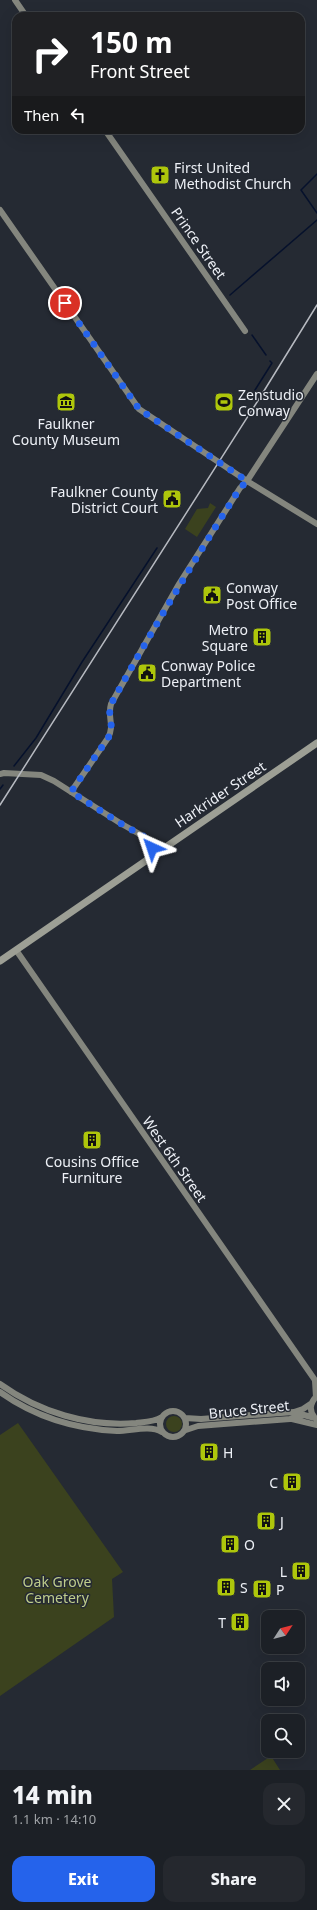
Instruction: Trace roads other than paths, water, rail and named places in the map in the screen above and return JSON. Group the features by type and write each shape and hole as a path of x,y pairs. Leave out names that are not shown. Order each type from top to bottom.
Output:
{"main road":[{"name":"Harkrider Street","path":"0,961 317,743"}],"street":[{"path":"15,0 23,12"},
{"name":"Prince Street","path":"108,134 245,331"},
{"path":"0,210 139,409 247,481 315,522 317,514"},
{"path":"71,792 110,735 112,728 109,712 111,704 143,646 196,556 317,374"},
{"path":"0,774 41,775 54,781 120,823 166,847"},
{"path":"149,858 152,848 150,840"},
{"name":"West 6th Street","path":"16,950 316,1382 316,1397"},
{"path":"0,1385 10,1394 13,1401"},
{"path":"0,1385 36,1405 66,1416 109,1423 148,1422 173,1411 181,1414 185,1418 187,1424 186,1430 181,1436 175,1438 166,1436 154,1428 120,1431 87,1428 49,1418 13,1401 0,1392"},
{"path":"316,1397 312,1403 311,1411 316,1419"},
{"path":"13,1401 18,1399 34,1407 36,1405"},
{"name":"Bruce Street","path":"185,1418 201,1419 294,1412 303,1409 312,1403"},
{"name":"Bruce Street","path":"186,1430 198,1426 290,1419 304,1415 316,1419"},
{"path":"162,1417 160,1423 162,1432"},
{"path":"290,1419 317,1425"}],"waterway":[{"path":"317,174 301,190 317,213"},
{"path":"230,295 317,220"},
{"path":"252,335 266,355"},
{"path":"255,390 272,363 270,361"},
{"path":"14,766 36,738 82,662 157,548"},
{"path":"0,789 3,785"}],"railway":[{"path":"0,805 259,399 317,305"}],"place":[{"name":"First United Methodist Church","path":"160,175"},
{"name":"Faulkner County Museum","path":"66,402"},
{"name":"Zenstudio Conway","path":"224,402"},
{"name":"Faulkner County District Court","path":"172,499"},
{"name":"Conway Post Office","path":"212,595"},
{"name":"Metro Square","path":"262,637"},
{"name":"Conway Police Department","path":"147,673"},
{"name":"Cousins Office Furniture","path":"92,1140"},
{"name":"H","path":"209,1452"},
{"name":"C","path":"292,1482"},
{"name":"J","path":"266,1521"},
{"name":"O","path":"230,1544"},
{"name":"L","path":"301,1571"},
{"name":"S","path":"226,1587"},
{"name":"P","path":"262,1589"},
{"name":"T","path":"240,1622"}],"park label":[{"name":"Oak Grove Cemetery","path":"57,1590"}]}
